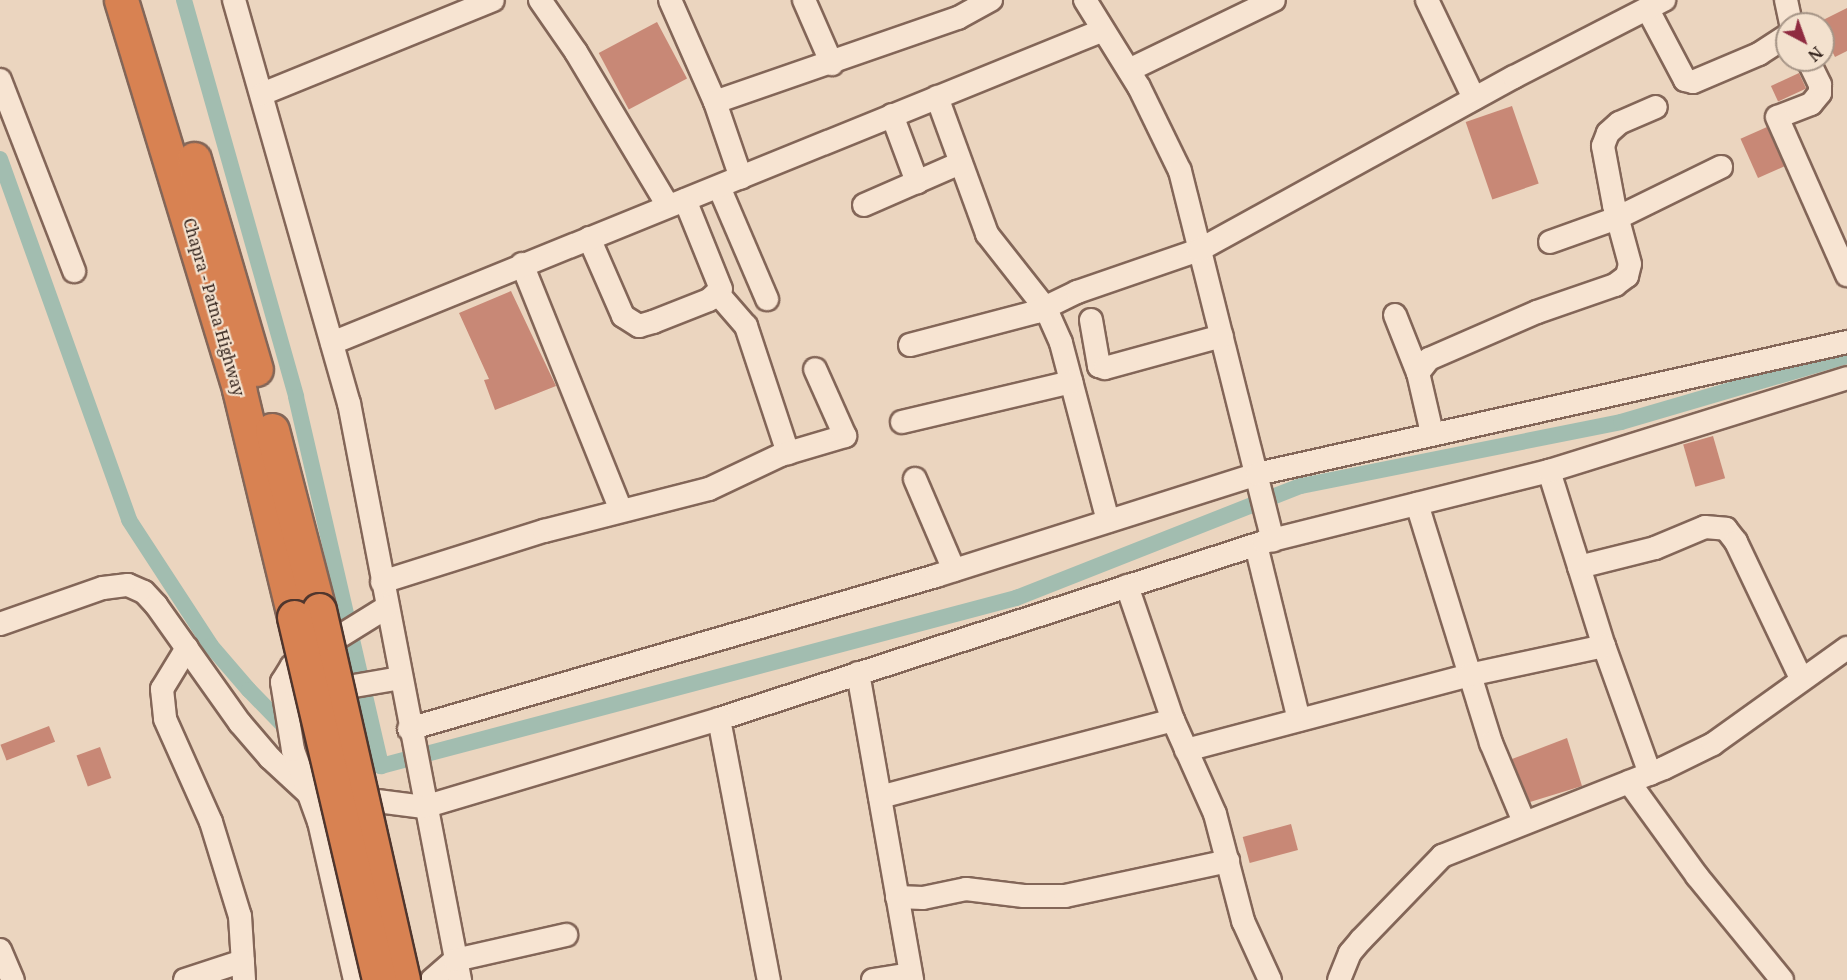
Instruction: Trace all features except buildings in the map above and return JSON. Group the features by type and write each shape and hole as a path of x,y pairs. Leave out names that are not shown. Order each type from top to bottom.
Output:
{"highway":[{"name":"Chapra - Patna Highway","path":"121,0 305,607"},
{"name":"Chapra - Patna Highway","path":"144,0 243,318 305,607"},
{"path":"305,607 379,980"},
{"path":"305,607 403,980"}],"street":[{"path":"234,0 349,403 382,582 378,612 400,678 457,970"},
{"path":"262,94 493,0"},
{"path":"540,0 677,203 721,289 718,295 653,322 639,326 631,324 617,305 588,238"},
{"path":"670,0 715,102 741,178"},
{"path":"804,0 832,64"},
{"path":"715,102 832,64 958,18 991,0"},
{"path":"1085,0 1101,31 1129,70 1180,171 1198,250 1266,510 1264,542 1299,720"},
{"path":"1427,0 1474,98"},
{"path":"1129,70 1266,2"},
{"path":"910,345 1046,309 1077,292 1198,250 1474,98 1656,5 1685,80 1693,82 1759,54 1775,44"},
{"path":"332,343 1101,31"},
{"path":"1812,72 1820,93 1811,104 1777,117 1847,275"},
{"path":"0,80 74,271"},
{"path":"937,97 987,234 1046,309 1062,343 1108,521"},
{"path":"1418,373 1429,359 1451,347 1615,285 1627,276 1630,264 1617,218 1604,146 1608,133 1619,123 1656,107"},
{"path":"892,115 917,182"},
{"path":"864,205 960,163"},
{"path":"1550,242 1617,218 1721,168"},
{"path":"719,187 767,299"},
{"path":"522,264 621,510"},
{"path":"718,295 746,326 788,453"},
{"path":"1395,315 1418,373 1432,433"},
{"path":"1091,320 1099,366 1105,368 1222,336"},
{"path":"411,735 1108,521 1258,478 1432,433 1847,342"},
{"path":"382,582 621,510 709,489 788,453 845,436 816,369"},
{"path":"0,624 103,588 128,585 144,592 248,732 311,793 423,798 719,719 1264,542 1549,471 1847,378"},
{"path":"902,422 1071,382"},
{"path":"1549,471 1604,646 1639,778 1697,876 1782,980"},
{"path":"915,479 954,570"},
{"path":"1418,504 1469,675 1524,822"},
{"path":"1579,567 1655,549 1706,526 1726,529 1801,678"},
{"path":"1127,586 1173,720 1215,814 1243,921 1270,980"},
{"path":"0,638 144,592"},
{"path":"355,980 320,822 282,682 292,666 344,630 378,612"},
{"path":"1186,750 1469,675 1604,646"},
{"path":"185,980 244,970 240,916 212,822 165,719 162,689 187,648"},
{"path":"1339,980 1350,953 1442,856 1639,778 1713,744 1801,678 1847,648"},
{"path":"858,673 911,977 873,980"},
{"path":"297,737 295,695 400,678"},
{"path":"719,719 769,980"},
{"path":"880,797 1173,720"},
{"path":"897,897 923,898 966,889 1024,897 1065,896 1228,861"},
{"path":"432,980 566,935"},
{"path":"0,950 13,980"}],"waterway":[{"path":"184,0 296,397 381,766"},
{"path":"0,159 129,520 211,646 249,690 289,731 327,745"},
{"path":"351,754 381,766 1016,598 1301,486 1621,422 1847,356"}]}
